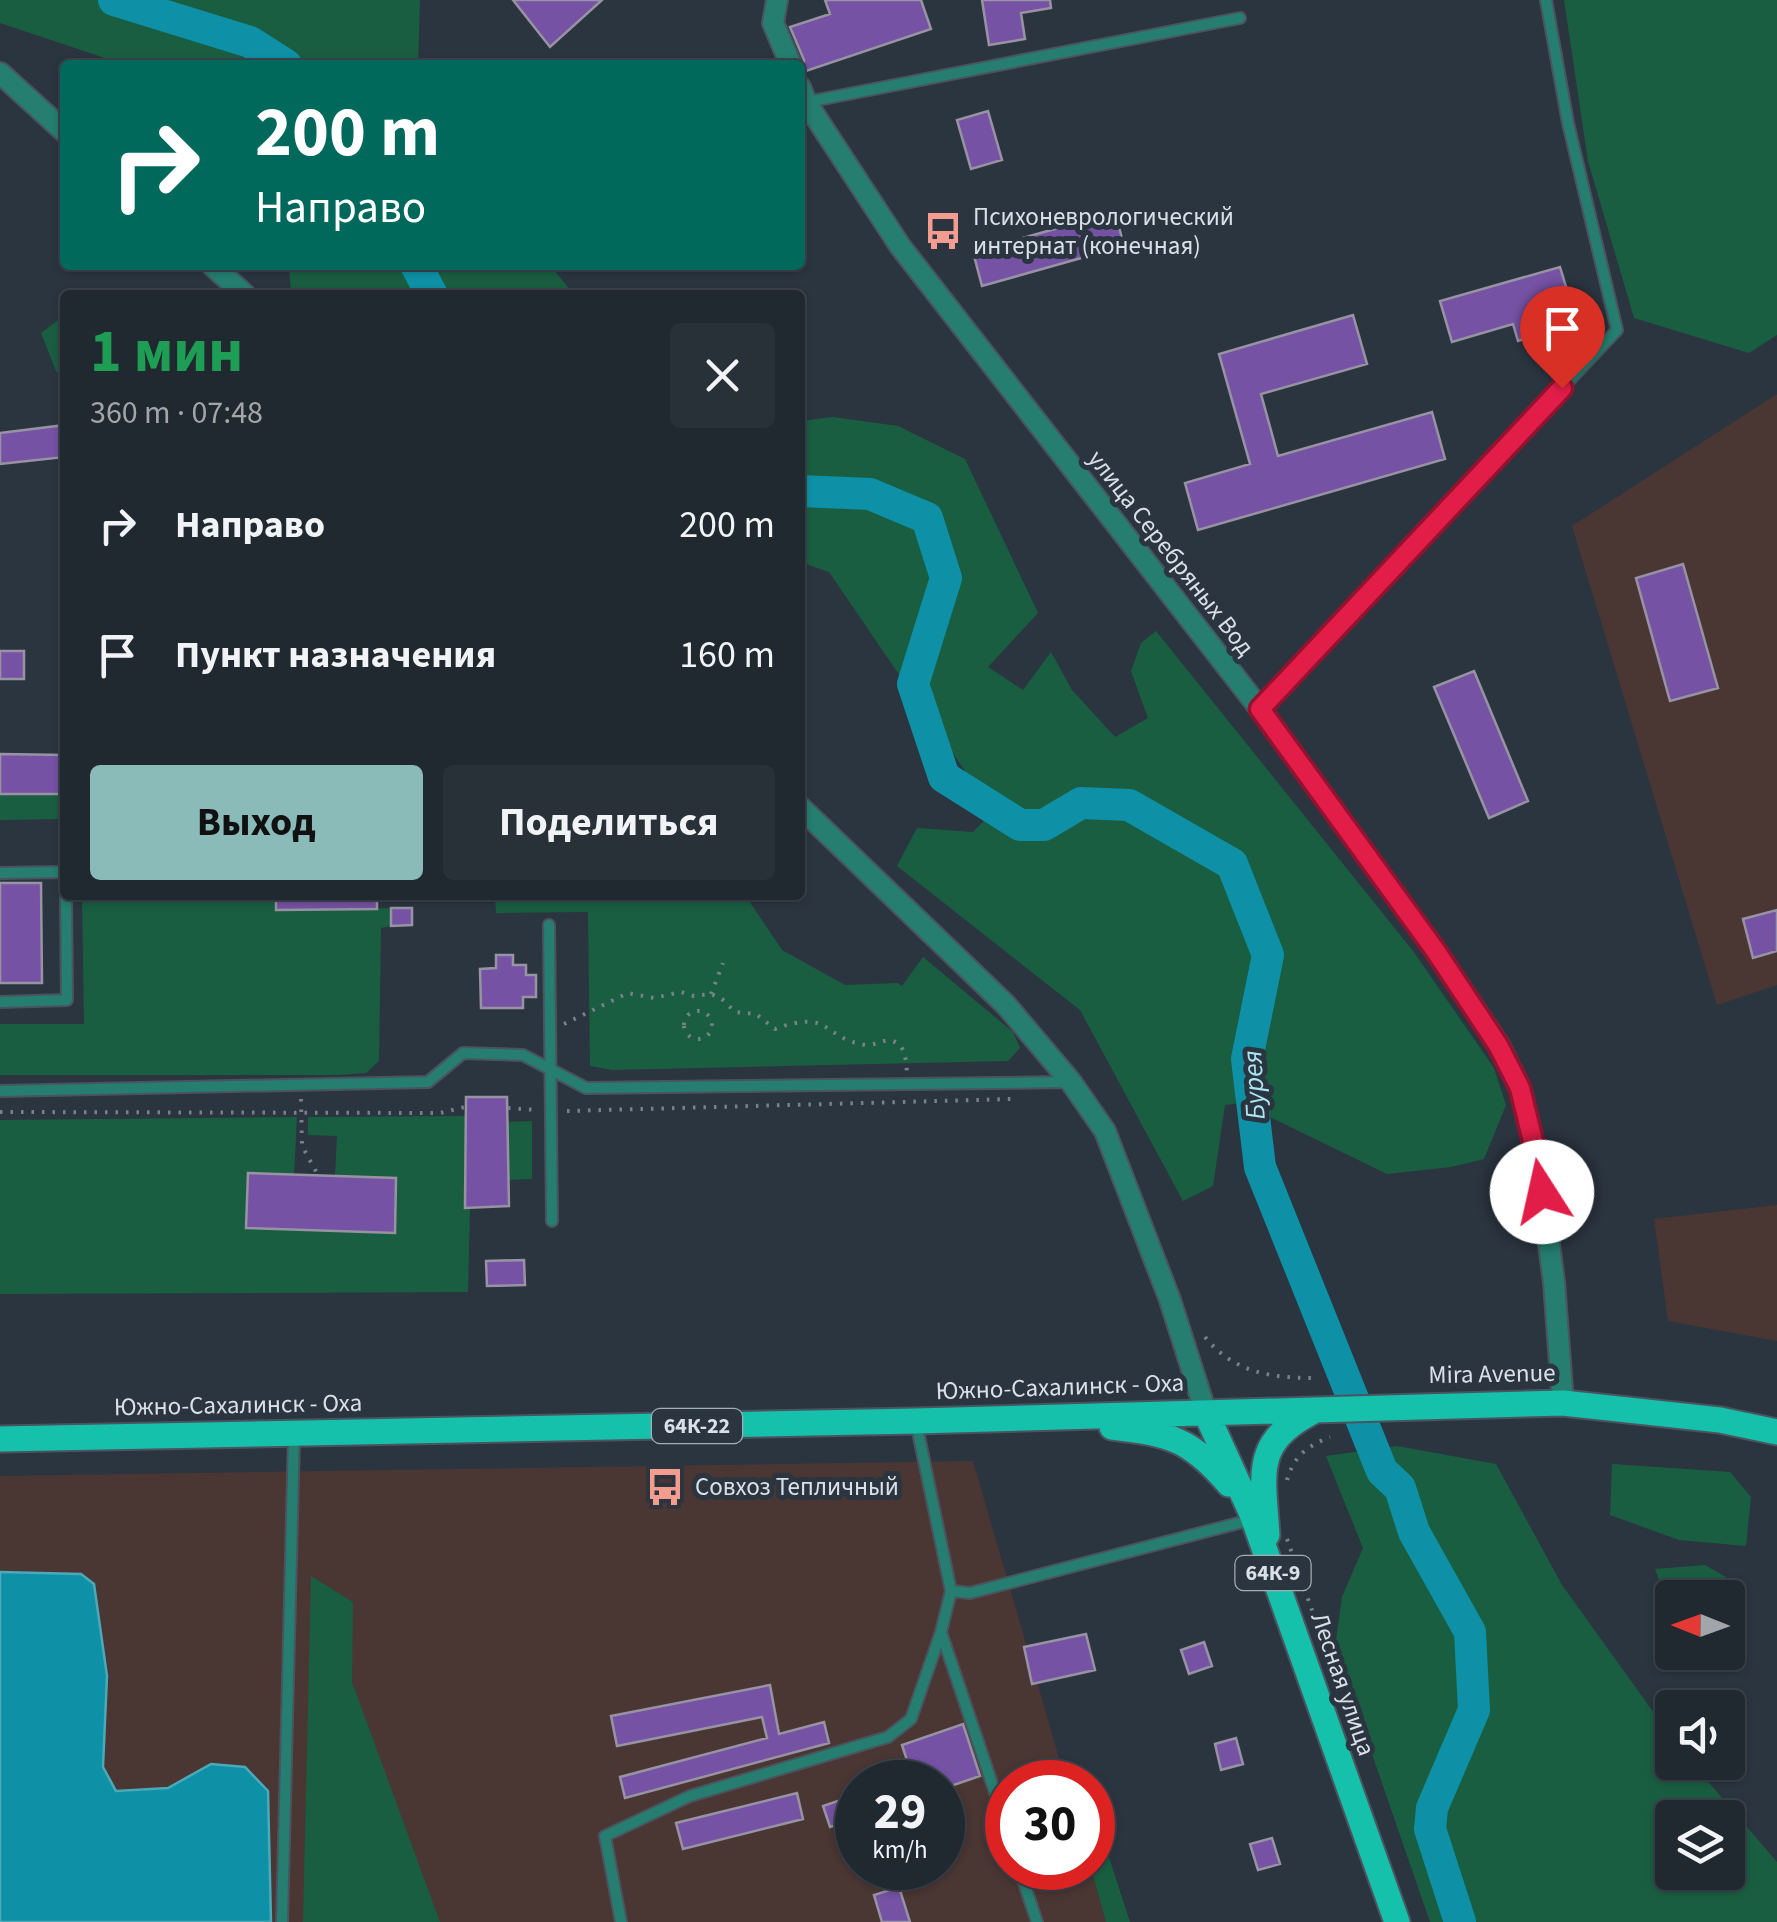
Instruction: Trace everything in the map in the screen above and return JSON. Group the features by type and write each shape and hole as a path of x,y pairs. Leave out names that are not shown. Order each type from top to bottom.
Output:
{"main road":[{"name":"Mira Avenue","path":"1206,1413 1564,1403 1720,1420 1777,1432"},
{"path":"1270,1565 1263,1479 1269,1445 1289,1423 1326,1407"},
{"name":"Южно-Сахалинск - Оха","path":"0,1439 1206,1413"},
{"name":"Лесная улица","path":"1206,1413 1251,1512 1396,1922"},
{"path":"1033,1418 1176,1439 1203,1454 1251,1512"}],"street":[{"path":"777,0 773,23 789,60"},
{"path":"0,73 60,127"},
{"name":"улица Серебряных Вод","path":"805,98 900,246 1260,709 1435,950 1498,1045 1520,1088 1538,1162 1554,1282 1564,1403"},
{"path":"217,270 239,290"},
{"path":"805,813 1006,1005 1071,1082 1106,1131 1170,1300 1206,1413"}],"lane":[{"path":"1260,709 1616,330 1568,123 1546,0"},
{"path":"805,95 1240,18"},
{"path":"0,872 60,872"},
{"path":"0,1002 67,1000 66,900"},
{"path":"549,925 552,1221"},
{"path":"0,1092 428,1082 464,1053 524,1055 586,1088 1071,1082"},
{"path":"621,1922 605,1836 690,1796 888,1737 912,1719 942,1632 950,1591 916,1421"},
{"path":"282,1922 294,1435"},
{"path":"950,1591 970,1594 1251,1512"},
{"path":"942,1632 985,1762"},
{"path":"1027,1890 1038,1922"}],"path":[{"path":"711,994 724,963"},
{"path":"551,1030 628,994 654,998 681,992 711,994 735,1012 756,1014 775,1029 793,1022 820,1022 868,1046 887,1040 899,1044 904,1052 908,1084"},
{"path":"697,996 697,1010"},
{"path":"697,1010 706,1013 712,1022 711,1032 700,1039 691,1038 683,1027 688,1014 697,1010"},
{"path":"301,1084 302,1146 318,1175"},
{"path":"508,1108 591,1112 1023,1098"},
{"path":"0,1112 440,1113 465,1108"},
{"path":"1205,1337 1219,1354 1238,1366 1263,1375 1316,1378"},
{"path":"1287,1482 1291,1464 1308,1445 1330,1437"},
{"path":"1286,1536 1363,1756"}],"shaded area":[{"path":"1777,394 1777,985 1717,1005 1572,526"},
{"path":"1777,1205 1777,1341 1668,1321 1654,1219"},
{"path":"973,1461 1060,1760 985,1760 985,1890 1097,1890 1106,1922 0,1922 0,1476"}],"green space":[{"path":"0,0 420,0 418,60 111,60 0,23"},
{"path":"1564,0 1777,0 1777,335 1749,353 1634,318 1588,161"},
{"path":"289,270 554,270 570,290 291,290"},
{"path":"60,319 60,375 56,371 41,333"},
{"path":"833,417 898,426 965,459 1038,613 988,667 1023,690 1051,652 1072,690 1115,737 1148,718 1131,671 1141,643 1156,631 1413,951 1494,1068 1506,1105 1484,1159 1387,1174 1241,1103 1225,1105 1213,1186 1183,1201 1080,1010 897,866 917,828 973,832 993,812 829,572 805,564 805,420"},
{"path":"0,794 60,794 60,819 0,820"},
{"path":"82,900 276,900 276,910 391,908 391,926 381,928 379,1061 366,1073 0,1075 0,1024 84,1024"},
{"path":"495,900 748,900 782,950 845,985 902,986 923,957 1013,1032 1020,1048 1008,1061 612,1070 590,1066 588,912 496,913"},
{"path":"466,1116 468,1292 0,1294 0,1120 297,1117 294,1174 248,1173 246,1228 394,1233 396,1211 336,1209 396,1178 335,1176 337,1136 308,1135 308,1117"},
{"path":"532,1121 532,1179 508,1180 508,1122"},
{"path":"1397,1446 1496,1464 1562,1585 1655,1714 1655,1780 1707,1780 1724,1800 1655,1800 1655,1890 1745,1890 1745,1825 1777,1862 1777,1922 1430,1922 1335,1647 1342,1597 1363,1548 1326,1456"},
{"path":"1612,1464 1730,1472 1751,1497 1746,1546 1679,1540 1610,1515"},
{"path":"1705,1565 1727,1580 1659,1580 1655,1569"},
{"path":"311,1576 353,1602 352,1682 440,1922 303,1922"},
{"path":"1115,1876 1130,1922 1106,1922 1097,1890 1115,1890"}],"water":[{"path":"0,1572 81,1574 94,1584 107,1676 103,1767 116,1791 168,1788 211,1764 245,1767 268,1791 271,1922 0,1922"}],"building":[{"path":"513,0 602,0 550,47"},
{"path":"825,0 921,0 931,29 805,71 805,60 790,27 830,14"},
{"path":"982,0 1050,0 1051,8 1021,13 1025,39 989,45"},
{"path":"988,111 1002,160 971,169 957,120"},
{"path":"1115,212 1124,246 982,286 973,252"},
{"path":"1560,267 1567,290 1536,299 1546,332 1518,341 1513,324 1452,342 1440,301"},
{"path":"1353,315 1367,364 1261,394 1278,456 1432,412 1445,459 1198,530 1185,483 1250,464 1219,354"},
{"path":"60,426 60,458 0,464 0,433"},
{"path":"1683,564 1718,688 1670,701 1636,578"},
{"path":"0,651 24,651 24,679 0,679"},
{"path":"1474,671 1528,801 1489,818 1434,687"},
{"path":"0,754 60,755 60,794 0,794"},
{"path":"0,883 41,883 42,983 0,983"},
{"path":"276,900 377,900 377,909 276,910"},
{"path":"391,908 412,908 412,925 391,926"},
{"path":"1777,910 1777,951 1753,958 1743,919"},
{"path":"496,955 513,955 513,965 526,965 526,975 536,975 536,997 523,997 523,1008 481,1008 480,969 496,968"},
{"path":"466,1097 507,1097 509,1206 465,1208"},
{"path":"248,1173 396,1178 395,1233 246,1228"},
{"path":"524,1260 525,1285 487,1286 486,1261"},
{"path":"1086,1634 1095,1670 1032,1684 1024,1647"},
{"path":"1204,1642 1212,1666 1189,1674 1181,1650"},
{"path":"770,1685 779,1734 824,1722 829,1743 625,1798 620,1777 767,1738 762,1717 617,1746 611,1716"},
{"path":"963,1724 980,1776 965,1781 965,1760 907,1760 902,1745"},
{"path":"1236,1738 1243,1764 1221,1770 1215,1744"},
{"path":"797,1793 803,1819 683,1849 676,1823"},
{"path":"835,1802 835,1825 830,1827 823,1806"},
{"path":"1272,1838 1280,1864 1258,1870 1250,1844"},
{"path":"900,1890 910,1922 882,1922 874,1895"}],"waterway":[{"name":"Бурея","path":"114,0 250,42 278,60"},
{"name":"Бурея","path":"419,270 429,290"},
{"name":"Бурея","path":"805,491 870,494 927,518 946,578 913,684 944,777 1020,825 1044,825 1081,803 1129,805 1232,864 1268,955 1247,1059 1260,1167 1382,1471 1400,1488 1414,1532 1470,1632 1474,1710 1432,1808 1430,1829 1460,1922"}],"place":[{"name":"Психоневрологический интернат (конечная)","path":"943,231"},
{"name":"Совхоз Тепличный","path":"665,1487"}],"route":[{"path":"1542,1192 1520,1088 1498,1045 1435,950 1260,709 1562,388"}]}
